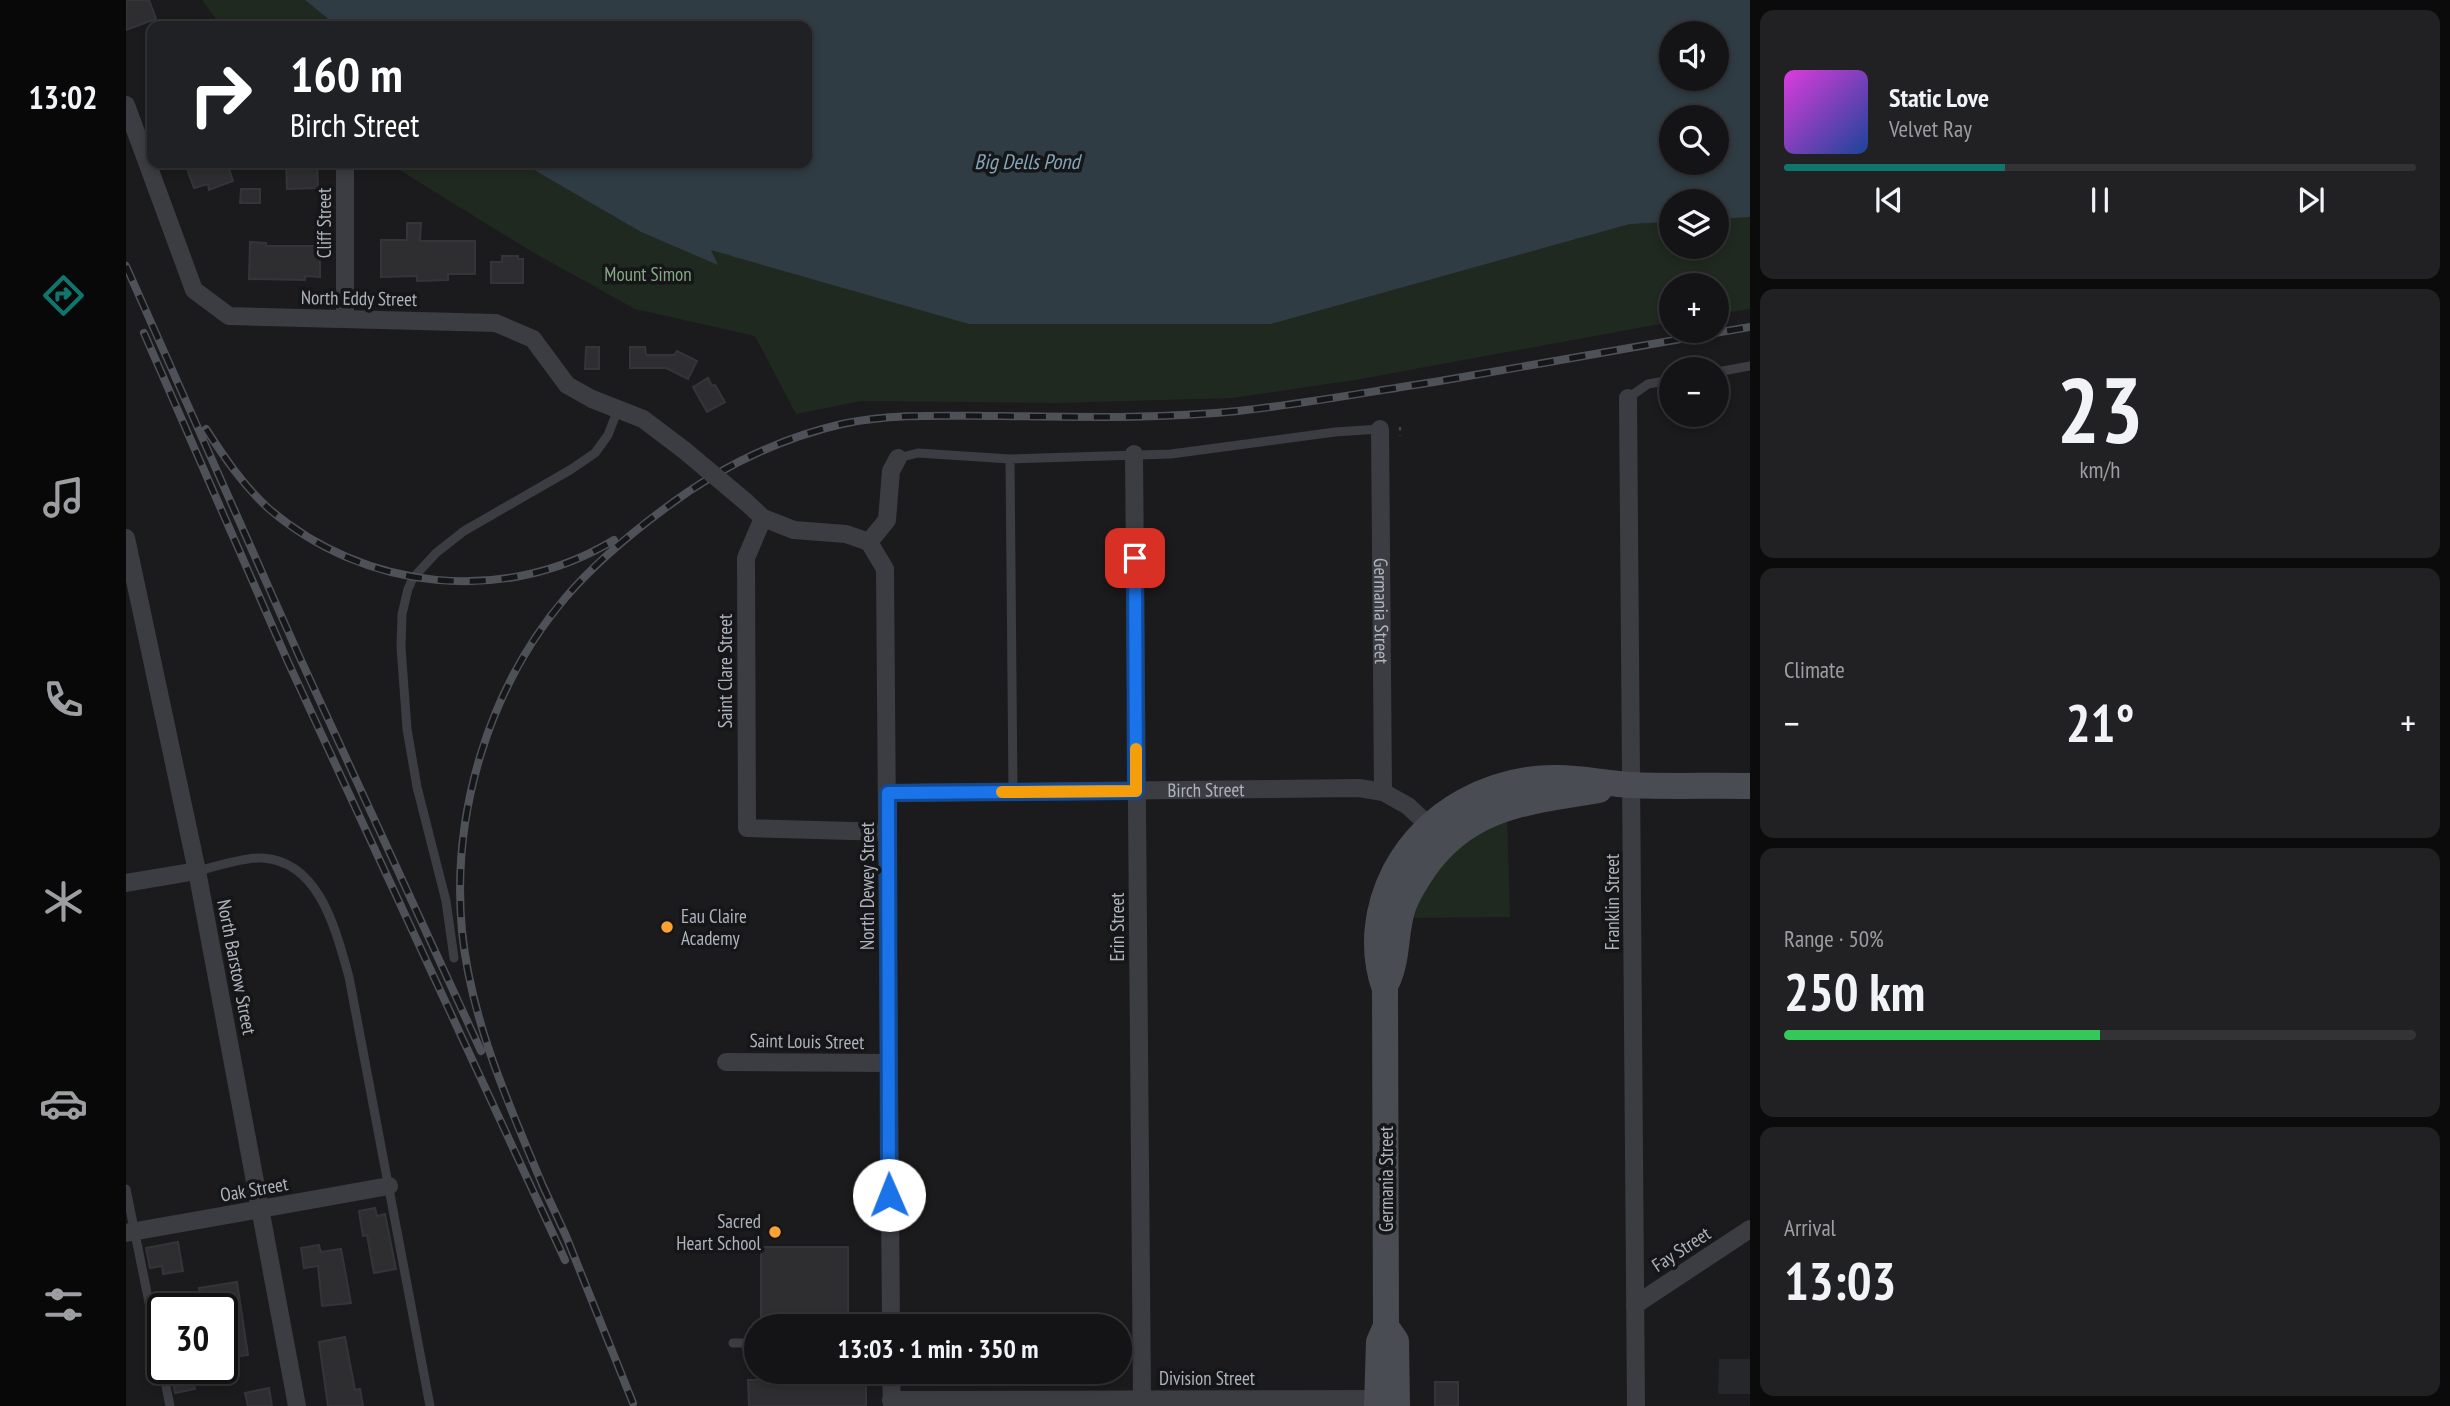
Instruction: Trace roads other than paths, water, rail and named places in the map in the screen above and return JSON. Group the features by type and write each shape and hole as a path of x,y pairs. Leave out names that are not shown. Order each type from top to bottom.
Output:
{"main road":[{"path":"1438,834 1514,805 1632,785 1750,786"},
{"name":"Germania Street","path":"1387,1402 1379,1342 1386,1326 1385,989 1391,973 1404,903 1438,834"}],"street":[{"name":"North Eddy Street","path":"126,105 147,162"},
{"name":"North Eddy Street","path":"149,168 194,290 229,316 496,323 534,339 567,385 643,419 684,450 763,518"},
{"name":"Cliff Street","path":"345,169 345,319"},
{"name":"Franklin Street","path":"1628,398 1636,1406"},
{"name":"Germania Street","path":"1380,429 1383,792"},
{"name":"Erin Street","path":"1134,454 1142,1399"},
{"path":"763,518 794,530 846,534 869,542 887,520 891,471 898,458"},
{"name":"Saint Clare Street","path":"763,518 746,558 747,828 888,832"},
{"name":"North Barstow Street","path":"126,538 136,611 197,871 297,1406"},
{"name":"North Dewey Street","path":"869,542 885,569 891,1314"},
{"name":"Birch Street","path":"888,793 1359,789 1383,792 1408,806 1438,834"},
{"path":"126,883 197,871"},
{"name":"Saint Louis Street","path":"726,1062 887,1063"},
{"name":"Oak Street","path":"130,1232 389,1186"},
{"name":"Fay Street","path":"1635,1305 1750,1229"},
{"path":"891,1384 892,1403"},
{"name":"Division Street","path":"892,1403 1142,1399 1387,1402"}],"lane":[{"path":"1729,370 1750,366"},
{"path":"1628,398 1648,384 1659,382"},
{"path":"454,958 446,901 417,787 407,729 401,647 402,614 408,589 413,578 436,553 464,531 570,470 594,453 608,435 618,409"},
{"path":"898,458 918,453 1010,459 1201,451 1335,432 1380,429"},
{"path":"1010,459 1013,792"},
{"path":"197,871 260,857 282,862 308,878 334,925 349,977 430,1406"},
{"path":"126,1189 130,1232 170,1406"},
{"path":"733,1343 744,1343"}],"water":[{"name":"Big Dells Pond","path":"305,0 1750,0 1750,217 1729,218 1729,189 1659,189 1659,223 1630,224 1271,324 969,324 711,250 718,265 641,232 531,168 812,168 812,21 331,21"}],"railway":[{"path":"126,266 300,658 481,1051"},
{"path":"545,1191 494,1064 467,965 460,886 470,797 496,711 539,632 566,597 601,561 684,494 726,468 771,447 818,430 862,420 921,416 1149,416 1238,411 1434,382 1750,327"},
{"path":"144,333 288,662 565,1260"},
{"path":"206,429 242,480 268,508 306,536 347,557 391,572 436,580 482,581 527,575 572,561 614,540"},
{"path":"542,1184 566,1236 633,1403"}],"place":[{"name":"Eau Claire Academy","path":"667,927"},
{"name":"Sacred Heart School","path":"775,1232"}],"park label":[{"name":"Mount Simon","path":"648,274"}]}
